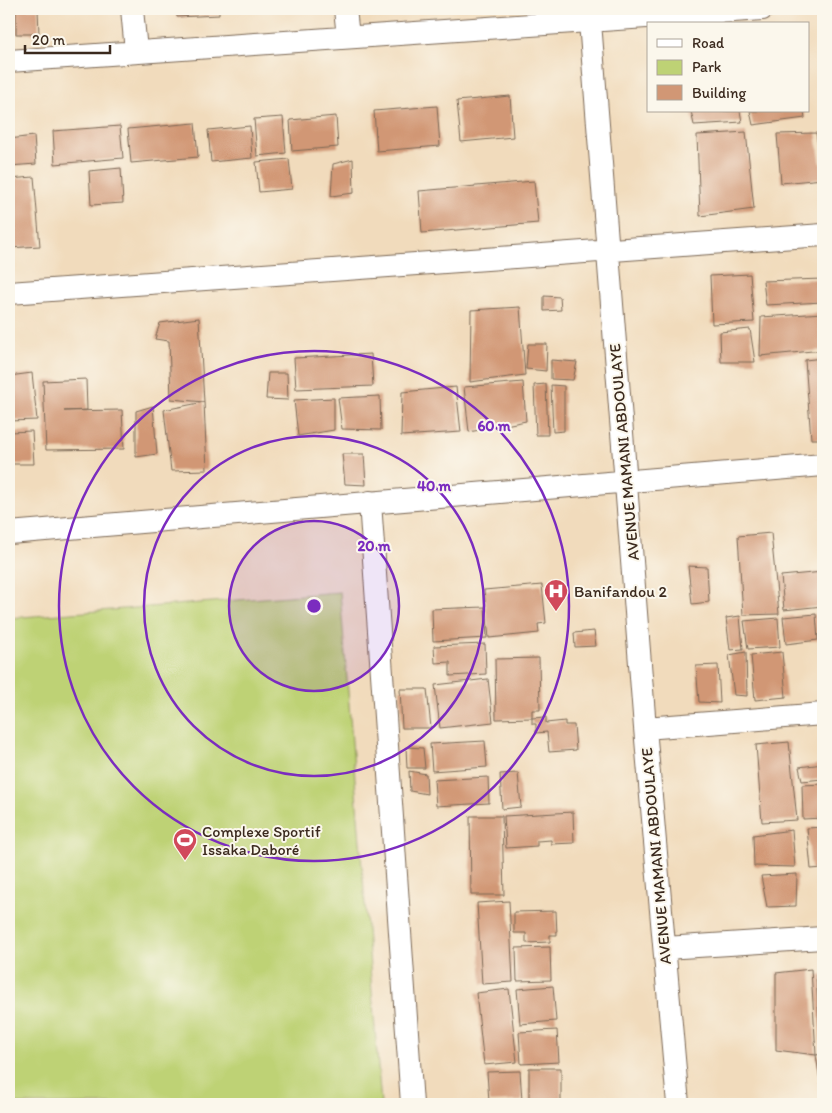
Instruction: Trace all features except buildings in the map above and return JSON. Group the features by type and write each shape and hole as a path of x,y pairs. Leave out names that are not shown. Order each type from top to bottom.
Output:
{"street":[{"path":"132,9 136,51"},
{"path":"345,9 348,37"},
{"path":"9,61 348,37 590,15 762,9"},
{"name":"AVENUE MAMANI ABDOULAYE","path":"590,15 645,728 678,1104"},
{"path":"9,293 823,235"},
{"path":"9,533 823,465"},
{"path":"370,502 412,1104"},
{"path":"645,728 823,714"},
{"path":"665,948 823,938"}],"green space":[{"name":"Complexe Sportif Issaka Daboré","path":"340,592 381,1104 9,1104 9,618"}],"place":[{"name":"Banifandou 2","path":"556,612"},
{"name":"Complexe Sportif Issaka Daboré","path":"185,861"}]}
